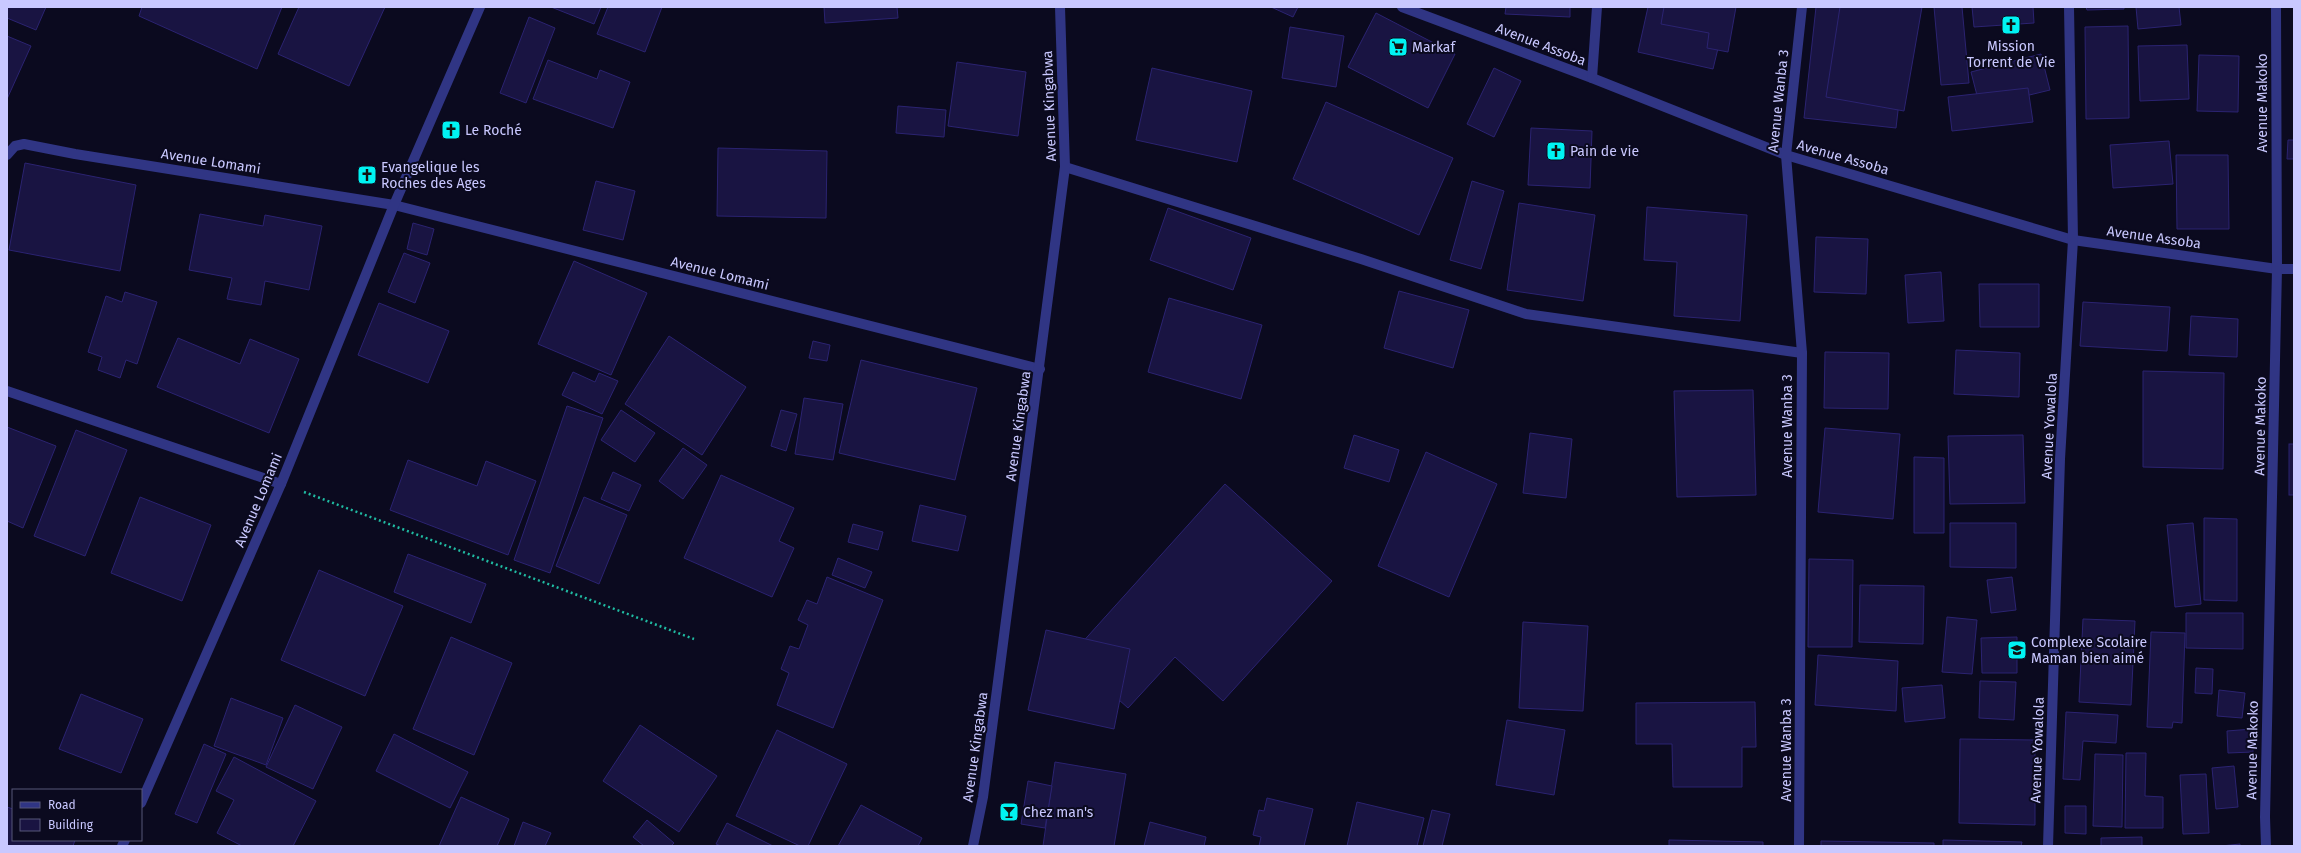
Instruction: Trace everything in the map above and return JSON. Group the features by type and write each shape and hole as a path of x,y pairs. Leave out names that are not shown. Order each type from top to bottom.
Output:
{"street":[{"name":"Avenue Lomami","path":"142,801 281,484 394,205 480,7"},
{"name":"Avenue Kingabwa","path":"973,846 983,797 1040,369 1065,167 1060,7"},
{"name":"Avenue Assoba","path":"1402,7 1592,78 1786,155 2073,240 2277,269 2294,269"},
{"path":"1592,78 1597,7"},
{"name":"Avenue Wanba 3","path":"1799,846 1802,353 1786,155 1802,7"},
{"name":"Avenue Yowalola","path":"2048,846 2060,459 2073,240 2069,7"},
{"name":"Avenue Makoko","path":"2266,846 2265,817 2277,269 2276,7"},
{"name":"Avenue Lomami","path":"7,155 15,146 24,144 75,154 394,205 1040,369"},
{"path":"1065,167 1361,259 1526,314 1802,353"},
{"path":"7,391 281,484"}],"path":[{"path":"281,484 694,639"}],"building":[{"path":"7,7 46,7 36,30 7,18"},
{"path":"142,7 282,7 257,69 139,16"},
{"path":"299,7 385,7 349,86 278,54"},
{"path":"551,7 601,7 594,24"},
{"path":"608,7 662,7 645,52 597,34"},
{"path":"824,7 897,7 898,18 825,23"},
{"path":"1271,7 1298,7 1293,17"},
{"path":"1506,7 1570,7 1570,17 1505,14"},
{"path":"1648,7 1728,7 1713,69 1638,52"},
{"path":"1664,7 1736,7 1728,52 1707,48 1709,33 1661,24"},
{"path":"1816,7 1836,7 1909,15 1896,128 1804,118"},
{"path":"1840,7 1922,7 1904,111 1826,97"},
{"path":"1934,7 1962,7 1969,83 1941,85"},
{"path":"1972,7 2033,7 2034,23 1974,27"},
{"path":"2086,7 2124,7 2124,9 2087,10"},
{"path":"2136,7 2179,7 2181,25 2138,29"},
{"path":"1376,13 1455,54 1428,108 1348,67"},
{"path":"529,17 555,28 526,103 500,93"},
{"path":"2128,26 2129,118 2086,119 2085,27"},
{"path":"1290,27 1344,36 1336,87 1282,78"},
{"path":"7,36 31,46 7,99"},
{"path":"2187,45 2189,99 2140,101 2138,46"},
{"path":"2041,54 2050,90 1980,107 1971,72"},
{"path":"2199,55 2239,56 2238,112 2197,111"},
{"path":"548,60 597,79 600,70 630,82 613,128 533,99"},
{"path":"957,62 1026,72 1018,136 948,126"},
{"path":"1152,68 1252,91 1237,162 1136,140"},
{"path":"1494,68 1521,81 1494,137 1467,124"},
{"path":"2028,88 2033,122 1952,131 1948,97"},
{"path":"1326,102 1453,158 1419,235 1293,179"},
{"path":"898,106 946,110 944,137 896,133"},
{"path":"1531,128 1592,131 1590,188 1528,185"},
{"path":"2288,140 2294,140 2294,159 2287,159"},
{"path":"2169,141 2173,184 2113,188 2110,145"},
{"path":"718,148 827,151 826,218 717,216"},
{"path":"2176,155 2228,155 2229,229 2177,229"},
{"path":"25,163 136,185 120,271 9,250"},
{"path":"596,181 635,191 623,240 583,230"},
{"path":"1472,181 1504,191 1481,269 1450,260"},
{"path":"1519,203 1595,215 1583,301 1507,290"},
{"path":"1647,207 1747,215 1740,321 1674,316 1677,262 1644,260"},
{"path":"1168,208 1251,238 1233,290 1150,260"},
{"path":"200,214 263,226 265,215 322,226 309,290 265,281 261,305 227,299 232,278 189,270"},
{"path":"413,223 434,229 427,255 407,249"},
{"path":"1816,237 1868,239 1866,294 1814,292"},
{"path":"404,253 430,263 415,303 388,292"},
{"path":"574,261 647,293 611,375 538,344"},
{"path":"1941,272 1944,321 1908,323 1905,275"},
{"path":"1979,284 2039,284 2039,327 1980,327"},
{"path":"1399,291 1469,310 1453,368 1384,348"},
{"path":"125,292 157,302 137,364 126,360 120,378 98,370 102,357 88,352 106,296 122,302"},
{"path":"1169,298 1262,325 1241,399 1148,372"},
{"path":"2083,302 2170,307 2167,351 2080,346"},
{"path":"379,303 449,331 428,383 358,355"},
{"path":"2191,316 2238,319 2237,357 2189,355"},
{"path":"669,336 746,387 702,455 625,404"},
{"path":"178,338 240,364 250,339 299,359 269,433 157,387"},
{"path":"813,341 830,345 827,361 809,358"},
{"path":"1956,350 2020,353 2019,397 1954,394"},
{"path":"1825,352 1889,353 1888,409 1824,408"},
{"path":"861,360 977,388 955,480 839,453"},
{"path":"2143,371 2224,373 2223,469 2143,467"},
{"path":"573,372 595,382 599,373 618,381 602,414 562,395"},
{"path":"1753,390 1756,495 1677,497 1674,391"},
{"path":"804,398 843,404 833,460 795,454"},
{"path":"567,406 603,418 550,573 514,560"},
{"path":"621,410 655,433 635,462 601,440"},
{"path":"781,410 797,414 786,451 771,446"},
{"path":"7,427 56,446 23,528 7,521"},
{"path":"1825,428 1900,434 1893,519 1818,512"},
{"path":"76,430 127,450 85,556 34,536"},
{"path":"1530,433 1572,439 1566,498 1523,493"},
{"path":"1354,435 1399,450 1389,482 1344,468"},
{"path":"2023,435 2025,503 1950,504 1948,436"},
{"path":"2289,444 2294,444 2294,495 2289,495"},
{"path":"683,448 707,465 683,499 659,481"},
{"path":"1426,452 1497,484 1449,597 1378,566"},
{"path":"1914,457 1944,458 1944,533 1914,533"},
{"path":"408,460 477,486 486,461 536,481 508,555 390,510"},
{"path":"613,472 641,485 629,511 601,499"},
{"path":"721,475 794,508 779,541 794,548 772,597 684,558"},
{"path":"1225,484 1332,581 1223,701 1175,657 1128,708 1070,656"},
{"path":"140,497 211,525 182,601 111,573"},
{"path":"584,497 627,515 599,584 556,566"},
{"path":"920,505 966,516 958,551 912,541"},
{"path":"2204,518 2237,519 2237,601 2204,600"},
{"path":"1950,523 2016,523 2016,568 1950,567"},
{"path":"2193,523 2201,604 2175,607 2167,525"},
{"path":"853,524 883,532 878,550 848,542"},
{"path":"408,554 486,584 471,623 394,592"},
{"path":"838,558 872,572 865,588 832,575"},
{"path":"1809,559 1853,560 1852,647 1808,647"},
{"path":"319,570 403,606 365,696 281,660"},
{"path":"827,577 883,600 833,728 777,705 789,673 781,669 790,646 799,649 808,625 798,620 807,600 817,604"},
{"path":"2012,577 2016,610 1991,613 1987,580"},
{"path":"1860,585 1924,586 1923,644 1859,642"},
{"path":"2186,613 2243,613 2243,649 2186,648"},
{"path":"1947,617 1977,620 1972,674 1942,672"},
{"path":"2083,619 2135,621 2131,705 2079,702"},
{"path":"1523,622 1588,626 1583,711 1519,708"},
{"path":"1046,630 1130,649 1114,729 1028,710"},
{"path":"2151,632 2185,633 2182,723 2173,722 2172,728 2147,727"},
{"path":"451,637 512,663 474,755 413,729"},
{"path":"2017,637 2017,673 1982,673 1981,638"},
{"path":"1818,655 1898,661 1896,711 1815,705"},
{"path":"2196,668 2213,669 2212,694 2195,693"},
{"path":"1980,681 2016,682 2014,720 1979,718"},
{"path":"1942,685 1945,718 1905,722 1902,688"},
{"path":"2219,690 2245,693 2242,718 2217,716"},
{"path":"81,694 143,719 121,773 59,749"},
{"path":"231,698 283,718 266,765 214,746"},
{"path":"1755,702 1756,747 1742,747 1742,787 1673,787 1672,744 1636,744 1636,703"},
{"path":"295,705 342,727 313,789 266,767"},
{"path":"2066,712 2118,715 2116,743 2083,741 2080,780 2063,779"},
{"path":"1507,720 1565,730 1554,795 1496,785"},
{"path":"640,725 717,776 679,832 603,781"},
{"path":"2252,729 2253,752 2228,753 2227,731"},
{"path":"777,730 847,764 808,846 800,846 736,816"},
{"path":"394,734 468,772 450,808 376,771"},
{"path":"1960,739 2035,740 2035,825 1959,823"},
{"path":"204,744 226,754 197,823 175,814"},
{"path":"2126,753 2146,753 2145,796 2163,797 2163,828 2125,828"},
{"path":"2095,754 2123,755 2122,827 2093,826"},
{"path":"234,757 316,801 293,846 242,846 217,833 234,800 216,791"},
{"path":"1055,762 1126,774 1114,846 1043,846"},
{"path":"2234,766 2238,807 2216,809 2212,768"},
{"path":"2206,774 2209,833 2183,834 2180,775"},
{"path":"1028,781 1052,786 1045,828 1021,824"},
{"path":"461,797 509,819 497,846 439,846"},
{"path":"1267,798 1313,809 1304,846 1259,846 1261,837 1253,835 1259,810 1264,811"},
{"path":"1357,802 1424,818 1417,846 1347,846"},
{"path":"861,805 922,838 918,846 838,846"},
{"path":"2065,806 2086,806 2086,834 2065,833"},
{"path":"7,807 12,809 12,841 75,841 73,846 7,846"},
{"path":"1432,810 1450,814 1442,846 1423,846"},
{"path":"647,820 674,843 671,846 644,846 633,837"},
{"path":"523,822 551,833 545,846 514,846"},
{"path":"1150,822 1206,837 1204,846 1144,846"},
{"path":"727,823 773,846 721,846 716,844"},
{"path":"2142,837 2142,846 2101,846 2101,838"},
{"path":"1669,840 1763,842 1763,846 1669,846"},
{"path":"1943,840 2022,842 2021,846 1943,846"},
{"path":"1821,841 1934,843 1934,846 1821,846"},
{"path":"2240,844 2240,846 2221,846"}],"place":[{"name":"Mission Torrent de Vie","path":"2011,25"},
{"name":"Markaf","path":"1398,47"},
{"name":"Le Roché","path":"451,130"},
{"name":"Pain de vie","path":"1556,151"},
{"name":"Evangelique les Roches des Ages","path":"367,175"},
{"name":"Complexe Scolaire Maman bien aimé","path":"2017,650"},
{"name":"Chez man's","path":"1009,812"}]}
